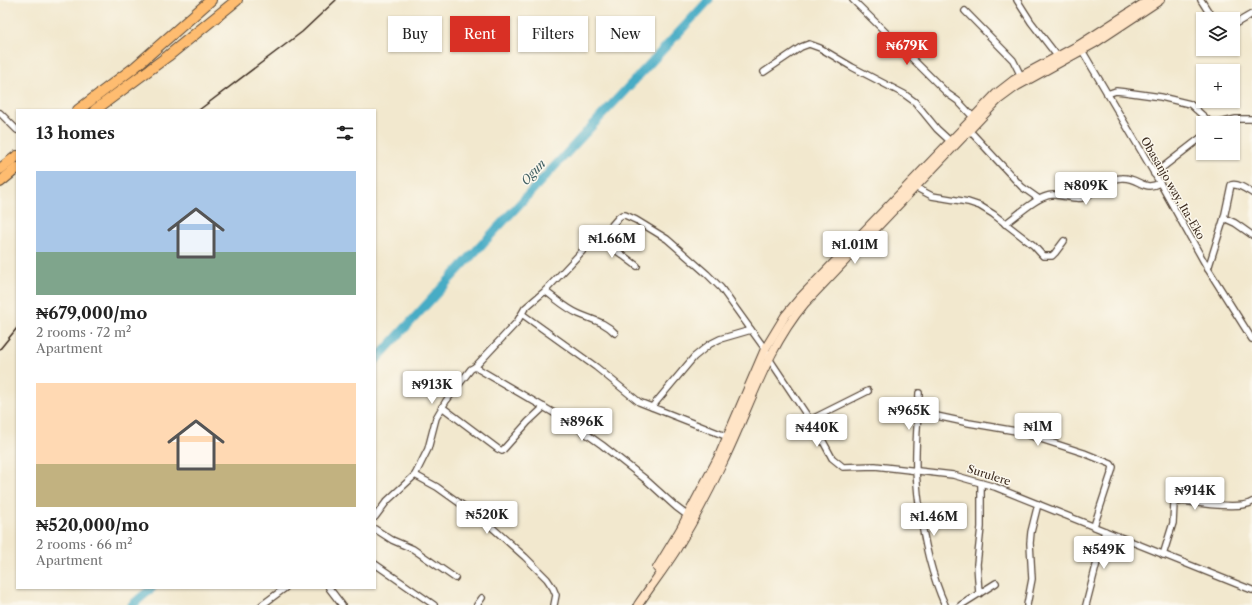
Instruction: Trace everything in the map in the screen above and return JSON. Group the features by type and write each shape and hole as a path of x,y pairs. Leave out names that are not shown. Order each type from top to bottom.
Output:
{"highway":[{"path":"79,109 140,62 211,0"},
{"path":"96,109 168,56 237,0"},
{"path":"0,169 16,157"},
{"path":"0,182 16,169"}],"main road":[{"path":"638,605 675,551 709,490 782,335 795,315 998,100 1017,86 1080,48 1149,0"},
{"path":"632,605 688,516 720,456 765,349 785,316 800,298 996,94 1021,76 1117,29 1160,0"}],"street":[{"path":"853,0 942,89 958,101 973,117"},
{"path":"1017,0 1031,22 1058,57"},
{"path":"1202,0 1209,12"},
{"path":"965,11 1013,60 1021,76"},
{"path":"1240,21 1252,14"},
{"path":"764,72 801,47 809,44 820,48 852,67 904,94 915,102 937,129 950,141"},
{"name":"Obasanjo way, Ita-Eko","path":"1080,48 1160,183 1208,269 1252,339"},
{"path":"1107,94 1116,91 1160,97 1190,104 1203,116"},
{"path":"0,113 16,129"},
{"path":"1240,119 1252,119"},
{"path":"969,130 1022,187 1039,199"},
{"path":"1154,174 1196,141"},
{"path":"1005,224 1039,199 1052,195 1082,198 1100,186 1117,178 1124,178 1152,187 1160,183"},
{"path":"1208,269 1224,218 1231,185 1234,184 1245,188 1252,193"},
{"path":"915,187 932,196 968,202 980,206 993,214 1033,245 1043,256 1052,256 1064,242"},
{"name":"Surulere","path":"415,475 426,453 434,423 442,407 471,369 475,367 517,322 525,308 545,291 588,246 605,233 619,217 625,215 667,239 721,288 765,349 770,360 810,420 832,458 842,467 875,466 953,474 1038,504 1252,590"},
{"path":"1224,218 1235,223 1252,235"},
{"path":"597,238 637,266"},
{"path":"545,291 579,314 603,323 615,333"},
{"path":"522,314 596,367 633,398 728,437"},
{"path":"652,407 694,357 710,344 720,339 751,330"},
{"path":"475,367 571,423 645,479 688,516"},
{"path":"810,420 868,391"},
{"path":"919,392 916,470 920,513 925,540 938,589 945,605"},
{"path":"442,407 502,451 528,422 544,407"},
{"path":"918,412 968,423 1016,431 1084,453 1111,464 1112,471 1094,526"},
{"path":"376,516 387,501 415,475 437,487 486,522 525,557 547,579 553,588 556,596 554,605"},
{"path":"979,594 977,564 981,527 982,483"},
{"path":"1163,555 1173,522 1173,506 1176,501 1236,506 1248,505 1252,502"},
{"path":"1027,605 1032,579 1030,543 1031,532 1038,504"},
{"path":"376,530 392,540 413,549 455,578"},
{"path":"1086,605 1105,531"},
{"path":"376,565 434,605"},
{"path":"962,605 996,583"},
{"path":"262,605 284,589"},
{"path":"330,589 342,605"},
{"path":"477,605 482,598"}],"waterway":[{"name":"Ogun","path":"376,360 709,0"},
{"name":"Ogun","path":"132,605 151,589"}],"railway":[{"path":"200,109 302,32 336,0"},
{"path":"0,349 16,329"}]}
